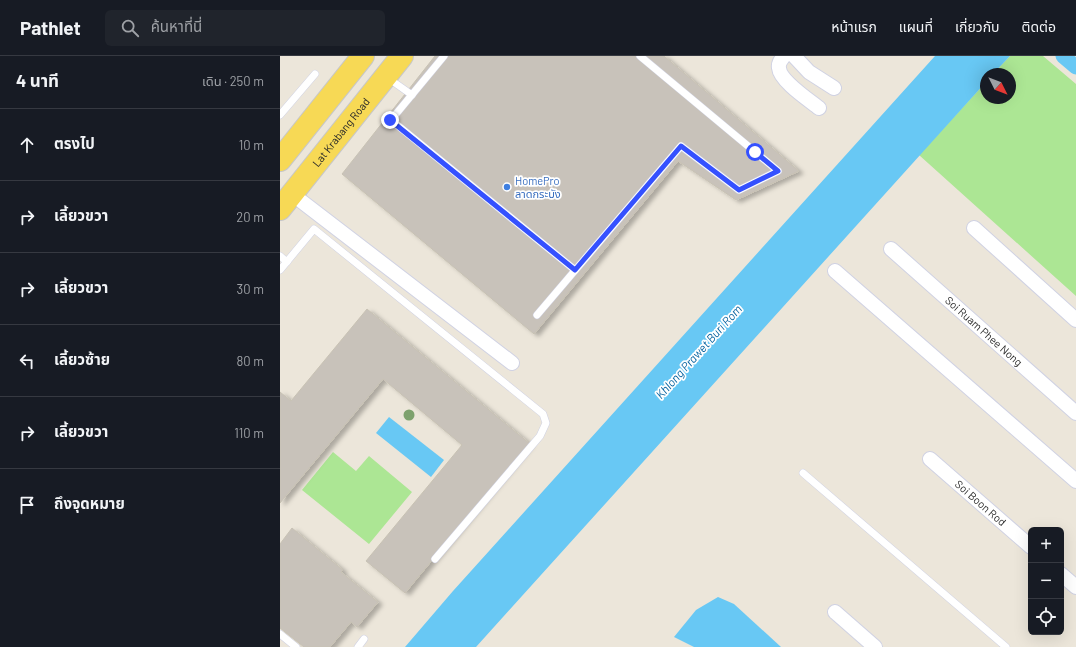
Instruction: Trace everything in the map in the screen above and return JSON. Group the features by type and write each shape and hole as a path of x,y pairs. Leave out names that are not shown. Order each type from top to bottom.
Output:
{"main road":[{"name":"Lat Krabang Road","path":"286,202 402,56"},
{"path":"280,160 359,57"}],"street":[{"path":"784,56 779,63 780,72 789,84 819,108"},
{"path":"794,56 809,72 834,88"},
{"path":"286,202 512,363"},
{"path":"974,228 1076,320"},
{"name":"Soi Ruam Phee Nong","path":"891,249 1076,412"},
{"path":"835,271 1076,481"},
{"name":"Soi Boon Rod","path":"930,459 1028,544"},
{"path":"1064,577 1076,587"},
{"path":"834,612 875,647"}],"lane":[{"path":"537,315 681,146 739,190 778,171 640,56"},
{"path":"441,57 412,95 390,120 575,270"},
{"path":"280,115 315,74"},
{"path":"386,76 412,95"},
{"path":"280,270 314,229 543,414 546,423 540,436 435,559"},
{"path":"280,256 287,262"},
{"path":"803,473 1006,647"},
{"path":"280,634 296,647"},
{"path":"358,647 364,639"}],"green space":[{"path":"1010,56 1043,56 1076,84 1076,296 919,155 980,89 980,104 1016,104 1016,68 999,68"},
{"path":"333,452 356,471 369,456 412,492 369,544 302,490"}],"water":[{"name":"Khlong Prawet Buri Rom","path":"935,56 1010,56 999,68 980,68 980,89 476,647 405,647 453,591"},
{"path":"389,417 444,460 431,477 376,433"},
{"path":"718,597 734,604 781,647 694,647 674,637 696,610"}],"building":[{"name":"HomePro ลาดกระบัง","path":"435,56 664,56 799,171 736,200 678,161 534,334 342,174"},
{"path":"367,309 529,443 405,593 366,561 462,445 383,379 280,503 280,392 291,401"},
{"path":"292,528 343,570 341,572 378,602 357,627 351,622 330,647 304,647 280,628 280,544"}],"waterway":[{"path":"1063,56 1076,67"}],"place":[{"name":"HomePro ลาดกระบัง","path":"507,187"}],"route":[{"path":"390,120 575,270 681,146 739,190 778,171 755,152"}]}
